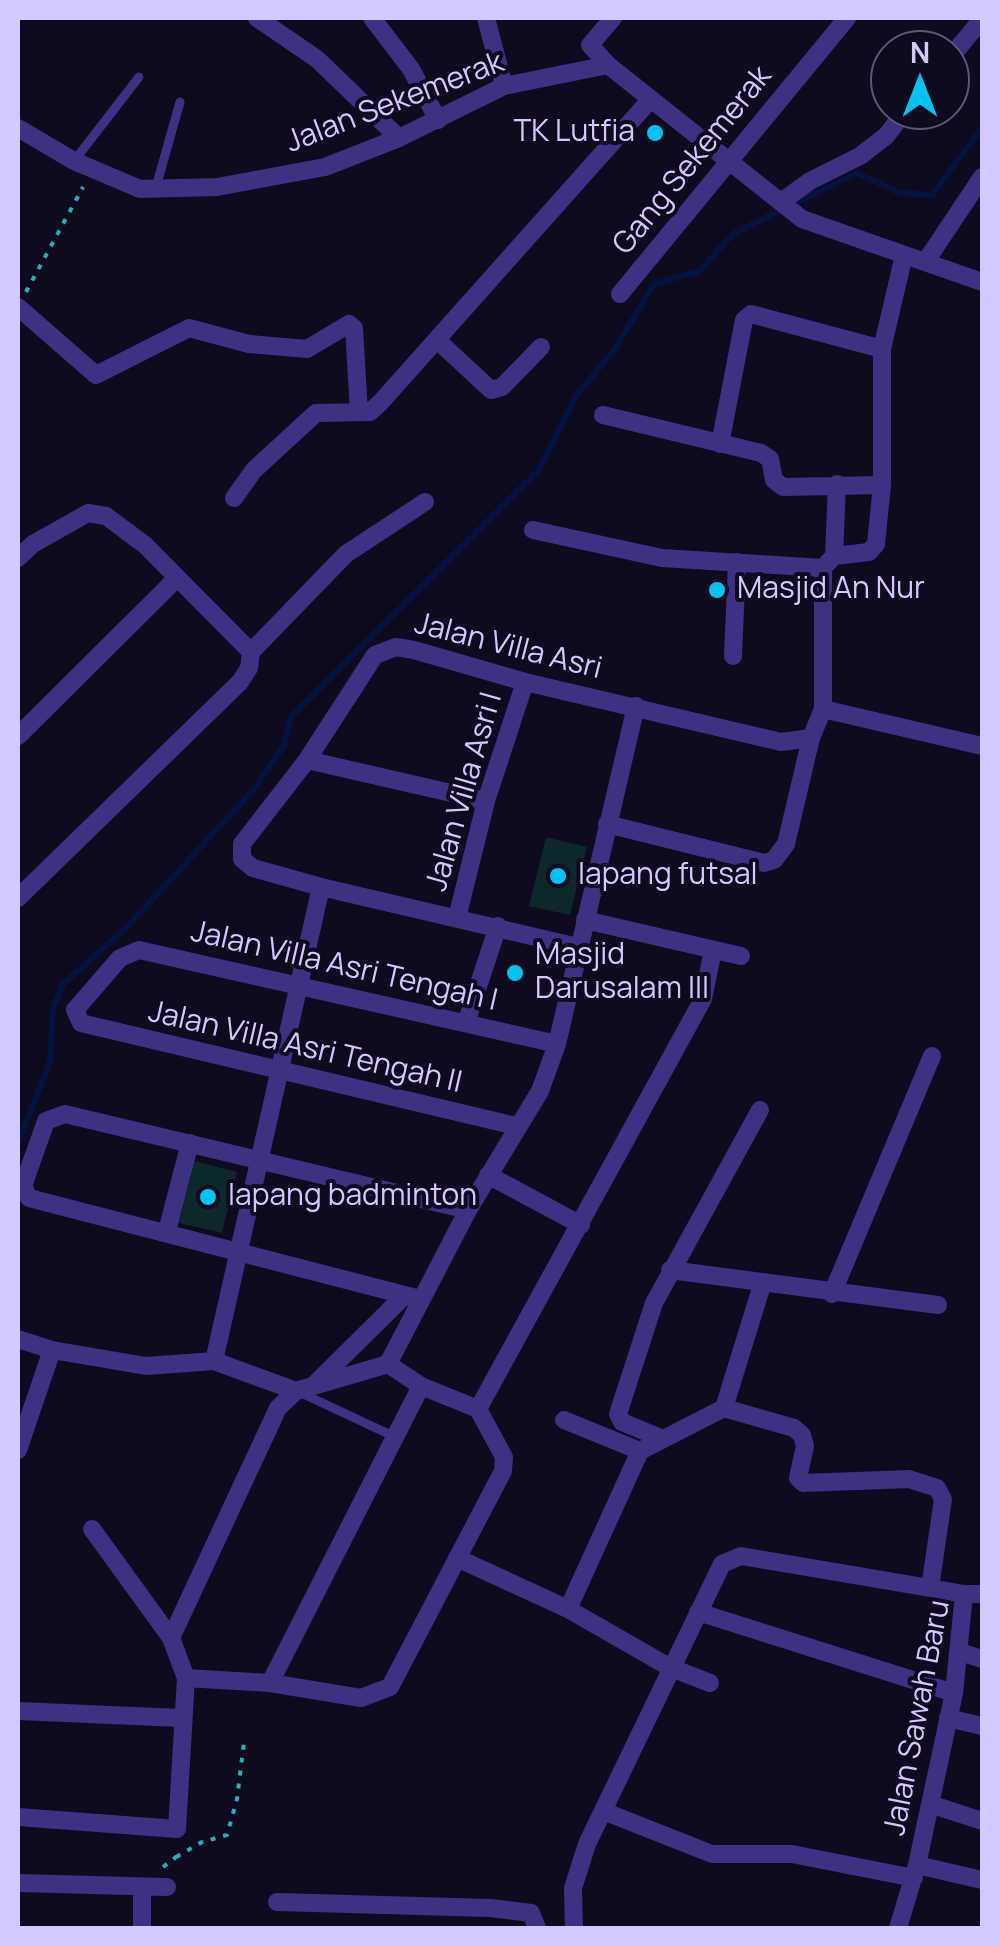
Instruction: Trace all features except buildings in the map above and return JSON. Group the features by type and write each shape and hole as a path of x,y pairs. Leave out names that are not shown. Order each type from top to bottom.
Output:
{"street":[{"path":"257,18 317,59 399,138"},
{"path":"372,18 411,69 438,120"},
{"path":"486,18 504,86"},
{"path":"612,18 590,45 608,65 802,220 982,282"},
{"name":"Gang Sekemerak","path":"620,294 847,18"},
{"name":"Jalan Sekemerak","path":"18,128 83,165 140,189 216,188 325,167 399,138 504,86 608,65"},
{"path":"234,498 266,458 316,412 370,412 380,403 651,99"},
{"path":"784,205 876,145 889,130"},
{"path":"926,261 982,177"},
{"path":"532,530 662,558 828,562 870,552 876,544 882,485 882,349 904,256"},
{"path":"18,307 96,375 190,328 248,344 307,349 349,324 354,328 359,412"},
{"path":"720,444 744,320 750,314 882,349"},
{"path":"436,340 497,390 541,348"},
{"path":"604,415 767,456 776,483 783,486 882,485"},
{"path":"607,824 764,863 774,860 786,844 810,738 824,709 828,562 838,484"},
{"path":"21,887 240,682 249,668 251,652 346,554 425,502"},
{"path":"18,558 33,544 88,513 96,513 145,546 251,652"},
{"path":"733,656 736,562"},
{"path":"18,736 176,579"},
{"name":"Jalan Villa Asri","path":"321,887 254,868 242,859 242,844 307,760 376,655 386,650 414,650 525,682 781,742 810,738"},
{"name":"Jalan Villa Asri I","path":"457,918 486,801 525,682"},
{"path":"388,1364 412,1297 540,1091 557,1044 636,706"},
{"path":"824,709 982,746"},
{"path":"307,760 486,801"},
{"path":"214,1360 321,887 578,947"},
{"path":"585,920 741,956"},
{"path":"466,1023 498,926"},
{"name":"Jalan Villa Asri Tengah I","path":"81,1024 76,1010 120,958 139,950 557,1044"},
{"path":"478,1409 703,999 713,950"},
{"name":"Jalan Villa Asri Tengah II","path":"81,1024 516,1126"},
{"path":"832,1294 932,1056"},
{"path":"663,1439 622,1422 618,1414 654,1303 760,1110"},
{"path":"412,1297 29,1198 23,1186 46,1121 66,1114 468,1210"},
{"path":"166,1232 190,1143"},
{"path":"488,1175 581,1225"},
{"path":"670,1270 938,1305"},
{"path":"724,1408 762,1285"},
{"path":"317,1382 412,1297"},
{"path":"18,1338 52,1350 146,1366 214,1360 296,1391"},
{"path":"18,1450 52,1350"},
{"path":"174,1646 278,1408 296,1391 388,1364 421,1386 478,1409 500,1444 504,1470 390,1687 362,1698 270,1683 186,1678"},
{"path":"270,1683 421,1386"},
{"path":"568,1609 640,1451 724,1408 794,1428 802,1434 805,1446 798,1478 803,1483 910,1479 937,1488 943,1499 930,1588"},
{"path":"564,1420 640,1451"},
{"path":"18,1817 177,1833 186,1678 174,1646 92,1529"},
{"path":"574,1928 572,1888 603,1811 669,1667 730,1557 973,1594"},
{"path":"457,1558 568,1609 669,1667 710,1683"},
{"name":"Jalan Sawah Baru","path":"898,1928 915,1871 973,1594"},
{"path":"698,1612 954,1693"},
{"path":"174,1646 228,1680"},
{"path":"960,1652 982,1658"},
{"path":"18,1710 181,1718"},
{"path":"948,1718 982,1726"},
{"path":"930,1804 982,1821"},
{"path":"603,1811 712,1854 792,1854 915,1871"},
{"name":"Jalan Sawah Baru","path":"915,1871 982,1880"},
{"path":"18,1883 142,1888 163,1878"},
{"path":"142,1888 142,1928"},
{"path":"276,1902 491,1908 531,1913 537,1928"}],"lane":[{"path":"83,165 139,77"},
{"path":"155,190 180,102"},
{"path":"296,1391 393,1436"}],"path":[{"path":"18,307 83,165"},
{"path":"163,1878 176,1857 202,1842 227,1835 237,1799 244,1742"},
{"path":"176,1857 177,1833"}],"green space":[{"name":"lapang futsal","path":"546,837 587,847 570,915 529,906"},
{"name":"lapang badminton","path":"195,1161 237,1172 222,1233 179,1223"}],"waterway":[{"path":"18,1143 50,1062 53,1007 64,983 126,928 255,788 284,745 291,717 539,470 576,396 615,349 654,284 699,271 734,233 857,173 900,193 932,195 982,128"}],"place":[{"name":"TK Lutfia","path":"655,133"},
{"name":"Masjid An Nur","path":"717,590"},
{"name":"lapang futsal","path":"558,876"},
{"name":"Masjid Darusalam III","path":"515,973"},
{"name":"lapang badminton","path":"208,1197"}]}
